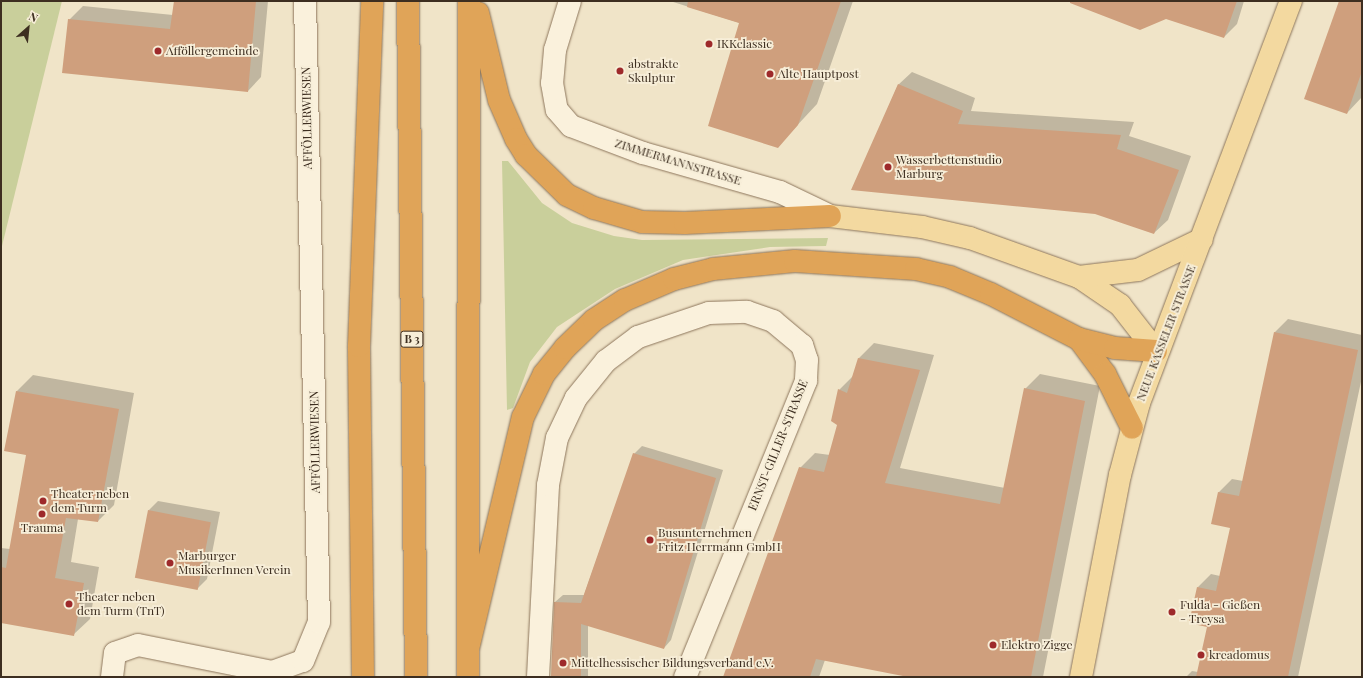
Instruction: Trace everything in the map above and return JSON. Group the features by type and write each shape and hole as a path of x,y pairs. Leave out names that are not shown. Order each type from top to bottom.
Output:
{"highway":[{"path":"363,677 359,346 372,1"},
{"name":"B 3","path":"408,1 416,677"},
{"path":"468,677 470,1"},
{"path":"476,1 499,100 516,139 526,155 567,195 594,208 642,222 685,223 830,216"},
{"path":"468,649 523,417 544,374 565,348 594,320 625,300 674,279 713,269 795,261 861,264 916,269 950,277 991,294 1079,339 1115,348 1156,351"},
{"path":"1079,339 1105,374 1132,428"}],"main road":[{"name":"NEUE KASSELER STRASSE","path":"1081,677 1120,475 1132,428 1156,351 1202,239 1292,1"},
{"path":"830,216 922,227 956,235 1079,277 1120,305 1156,351"},
{"path":"1079,277 1138,270 1202,239"}],"street":[{"name":"AFFÖLLERWIESEN","path":"112,677 115,653 138,645 272,672 303,661 319,622 305,1"},
{"name":"ZIMMERMANNSTRASSE","path":"570,1 555,50 552,83 557,110 563,118 577,129 643,153 780,192 830,216"},
{"name":"ERNST-GILLER-STRASSE","path":"538,677 548,485 557,438 576,398 606,361 638,337 710,313 747,312 773,321 802,345 807,360 806,381 685,677"}],"green space":[{"path":"1,1 62,1 1,250"},
{"path":"502,161 508,161 542,203 572,223 614,236 642,240 828,238 826,246 770,247 683,260 615,289 557,327 530,362 513,408 507,410"}],"building":[{"name":"Afföllergemeinde","path":"174,1 256,1 248,92 62,73 68,19 170,29"},
{"name":"Alte Hauptpost","path":"688,1 841,1 798,125 778,148 708,126 739,23 687,7"},
{"path":"1070,1 1237,1 1224,38 1166,19 1140,30 1070,3"},
{"path":"1339,1 1362,1 1362,71 1347,114 1304,99"},
{"path":"898,84 963,111 958,124 1121,135 1117,149 1179,170 1154,234 1095,214 851,190"},
{"path":"1274,332 1358,350 1288,677 1196,677 1207,627 1189,623 1197,587 1216,591 1230,528 1211,524 1218,492 1239,496"},
{"path":"858,358 920,370 885,483 1000,504 1024,388 1085,401 1031,677 908,677 816,659 810,677 723,677 799,467 824,472 837,425 831,421 838,389 847,393"},
{"name":"Theater neben dem Turm","path":"16,391 119,409 98,522 66,518 55,578 84,583 74,636 1,623 1,567 6,568 26,455 4,451"},
{"name":"Busunternehmen Fritz Herrmann GmbH","path":"633,453 716,478 664,649 581,624 581,677 551,677 554,602 581,603"},
{"name":"Marburger MusikerInnen Verein","path":"148,510 211,522 198,590 135,578"}],"place":[{"name":"IKKclassic","path":"709,44"},
{"name":"Afföllergemeinde","path":"158,51"},
{"name":"abstrakte Skulptur","path":"620,71"},
{"name":"Alte Hauptpost","path":"770,74"},
{"name":"Wasserbettenstudio Marburg","path":"888,167"},
{"name":"Theater neben dem Turm","path":"43,501"},
{"name":"Trauma","path":"42,514"},
{"name":"Busunternehmen Fritz Herrmann GmbH","path":"650,540"},
{"name":"Marburger MusikerInnen Verein","path":"170,563"},
{"name":"Theater neben dem Turm (TnT)","path":"69,604"},
{"name":"Fulda - Gießen - Treysa","path":"1172,612"},
{"name":"Elektro Zigge","path":"993,645"},
{"name":"kreadomus","path":"1201,655"},
{"name":"Mittelhessischer Bildungsverband e.V.","path":"563,663"}]}
